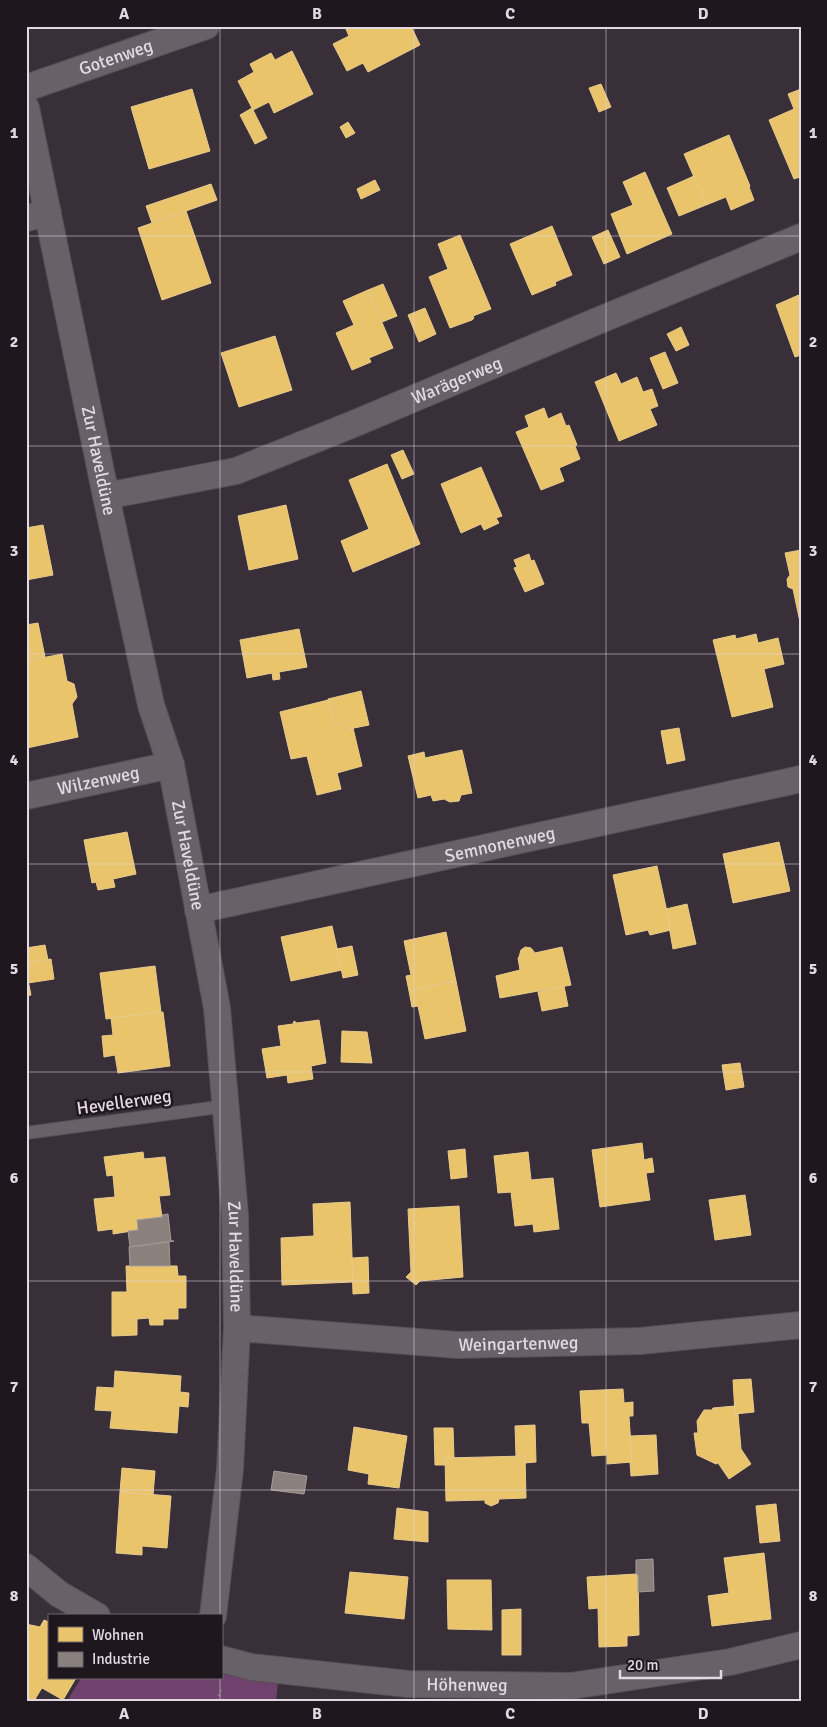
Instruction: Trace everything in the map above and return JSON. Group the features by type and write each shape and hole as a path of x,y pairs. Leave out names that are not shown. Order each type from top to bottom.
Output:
{"street":[{"name":"Gotenweg","path":"26,88 206,26"},
{"name":"Zur Haveldüne","path":"26,108 37,216 106,496 151,705 171,765 216,1008 234,1215 237,1328 230,1469 213,1614"},
{"name":"Warägerweg","path":"106,496 236,472 801,237"},
{"name":"Wilzenweg","path":"26,796 171,765"},
{"name":"Semnonenweg","path":"198,910 801,779"},
{"name":"Weingartenweg","path":"237,1328 458,1345 640,1341 801,1325"},
{"path":"26,1567 59,1594 94,1614"},
{"name":"Höhenweg","path":"222,1659 251,1667 408,1684 571,1686 730,1662 801,1645"}],"lane":[{"name":"Hevellerweg","path":"26,1133 226,1106"}],"shaded area":[{"path":"222,1673 278,1683 276,1701 67,1701 80,1680 222,1680"}],"building: Wohnen":[{"path":"411,26 420,45 368,72 363,63 347,71 333,44 349,36 345,27"},
{"path":"292,51 313,94 274,113 269,102 253,110 238,81 254,72 250,64 271,53 275,60"},
{"path":"601,84 611,107 599,112 589,88"},
{"path":"192,89 210,151 149,169 131,107"},
{"path":"801,89 801,179 800,177 794,179 769,120 794,109 788,94"},
{"path":"252,108 267,138 255,144 240,115"},
{"path":"348,122 355,133 346,138 340,127"},
{"path":"729,135 754,200 731,210 726,197 706,205 684,154"},
{"path":"645,172 672,234 627,254 611,214 633,205 623,182"},
{"path":"694,176 706,205 679,216 667,188"},
{"path":"375,180 380,190 361,199 357,189"},
{"path":"211,184 217,200 152,223 146,206"},
{"path":"186,211 211,283 162,300 138,228"},
{"path":"552,226 572,275 555,282 556,285 532,295 510,244"},
{"path":"608,230 620,257 604,264 592,237"},
{"path":"460,235 491,309 473,316 472,320 450,328 429,277 448,269 438,244"},
{"path":"383,284 397,316 382,322 368,290"},
{"path":"368,290 393,348 369,358 371,362 352,370 336,333 354,325 343,301"},
{"path":"801,294 801,355 795,357 776,305"},
{"path":"425,308 436,334 419,342 408,315"},
{"path":"681,327 689,345 676,351 667,334"},
{"path":"275,336 292,390 239,407 221,353"},
{"path":"665,352 678,383 663,389 650,358"},
{"path":"616,373 621,384 637,377 643,392 652,389 658,406 650,409 657,425 619,441 595,382"},
{"path":"544,408 548,419 561,413 566,426 569,425 580,459 559,468 564,481 541,490 516,432 529,427 525,416"},
{"path":"403,450 414,474 402,479 391,455"},
{"path":"387,464 420,544 353,572 341,541 369,529 349,480"},
{"path":"481,467 502,516 496,518 499,523 484,530 481,524 461,533 441,484"},
{"path":"286,505 298,559 249,570 238,516"},
{"path":"43,525 53,575 26,580 26,528"},
{"path":"801,550 800,622 793,589 788,587 787,579 790,575 785,553"},
{"path":"529,554 531,561 534,560 544,584 525,592 514,568 517,567 514,560"},
{"path":"38,623 45,657 26,661 26,625"},
{"path":"299,629 307,667 279,672 280,679 273,680 272,673 247,678 240,640"},
{"path":"756,634 758,643 778,638 784,664 764,669 773,707 732,717 713,640 735,635 736,639"},
{"path":"62,654 67,681 74,684 77,697 72,704 78,737 27,748 26,661"},
{"path":"361,691 369,725 349,729 339,723 334,724 328,699"},
{"path":"328,700 334,724 339,723 349,729 353,728 362,766 337,773 341,789 317,795 307,756 291,759 280,712"},
{"path":"679,728 685,760 667,764 661,731"},
{"path":"462,750 472,793 461,795 459,801 450,802 444,799 433,801 431,795 418,798 408,756 424,752 425,758"},
{"path":"127,832 136,874 113,879 115,887 98,890 96,882 92,883 84,840"},
{"path":"779,842 790,891 733,903 723,854"},
{"path":"657,866 671,930 650,935 648,930 626,935 613,875"},
{"path":"687,904 696,944 673,949 666,909"},
{"path":"332,926 342,970 291,981 281,937"},
{"path":"446,932 456,981 409,991 406,976 411,975 404,941"},
{"path":"45,945 48,960 26,963 26,948"},
{"path":"352,946 358,975 343,978 337,949"},
{"path":"525,947 531,948 535,953 562,947 571,985 500,998 496,976 520,970 518,958 521,950"},
{"path":"51,959 54,979 28,983 26,963"},
{"path":"155,966 161,1012 106,1019 100,973"},
{"path":"26,970 31,995 26,996"},
{"path":"456,981 466,1031 425,1039 418,1006 412,1007 409,991"},
{"path":"564,986 568,1006 542,1011 538,992"},
{"path":"163,1012 170,1066 118,1073 115,1055 104,1057 102,1036 113,1035 111,1018"},
{"path":"319,1020 326,1063 311,1066 313,1079 288,1083 287,1075 267,1078 262,1049 281,1046 278,1026 293,1024 294,1021 297,1023"},
{"path":"342,1031 367,1032 372,1063 341,1062"},
{"path":"740,1063 744,1087 726,1090 722,1065"},
{"path":"642,1143 644,1160 652,1158 654,1172 646,1173 650,1200 600,1207 592,1150"},
{"path":"465,1149 467,1177 451,1179 448,1151"},
{"path":"143,1152 144,1159 165,1157 170,1195 159,1196 162,1217 137,1220 138,1230 113,1234 113,1229 98,1231 94,1199 115,1197 113,1175 107,1176 104,1157"},
{"path":"528,1152 531,1180 553,1178 559,1229 534,1232 533,1224 515,1226 511,1192 498,1193 494,1156"},
{"path":"745,1195 751,1235 715,1240 709,1200"},
{"path":"350,1202 353,1282 282,1285 281,1238 314,1236 313,1204"},
{"path":"459,1206 463,1277 420,1281 416,1285 406,1277 411,1272 408,1209"},
{"path":"368,1257 369,1293 353,1294 352,1258"},
{"path":"126,1266 177,1266 178,1276 186,1276 186,1308 178,1308 178,1319 163,1319 163,1325 150,1325 149,1318 137,1319 137,1335 112,1336 112,1292 127,1292"},
{"path":"115,1371 181,1376 180,1392 189,1393 188,1407 179,1406 177,1433 110,1428 112,1411 95,1410 97,1387 114,1388"},
{"path":"751,1379 754,1412 735,1414 733,1380"},
{"path":"623,1389 624,1403 633,1402 633,1416 629,1416 632,1462 607,1464 607,1455 592,1456 589,1423 582,1423 580,1391"},
{"path":"735,1406 735,1414 738,1414 741,1449 751,1464 729,1479 718,1463 716,1464 697,1455 694,1433 698,1433 697,1421 704,1410"},
{"path":"535,1425 536,1462 525,1463 525,1456 516,1456 515,1426"},
{"path":"354,1427 407,1436 399,1488 368,1484 369,1474 348,1470"},
{"path":"434,1428 453,1428 454,1458 445,1458 445,1465 435,1465"},
{"path":"656,1435 658,1474 631,1476 630,1436"},
{"path":"525,1456 526,1498 499,1499 498,1503 491,1506 485,1503 485,1500 446,1501 445,1458"},
{"path":"122,1468 155,1471 153,1495 120,1492"},
{"path":"120,1492 171,1496 167,1548 142,1546 142,1555 116,1553"},
{"path":"776,1504 780,1541 760,1543 756,1506"},
{"path":"397,1508 428,1512 428,1542 394,1539"},
{"path":"764,1553 771,1619 712,1626 708,1596 729,1593 724,1558"},
{"path":"350,1572 408,1577 404,1619 345,1613"},
{"path":"638,1575 639,1635 627,1636 627,1646 599,1647 598,1608 589,1609 587,1577"},
{"path":"447,1580 491,1580 492,1630 448,1629"},
{"path":"521,1609 521,1655 502,1655 502,1610"},
{"path":"44,1620 48,1622 48,1678 34,1701 26,1701 26,1624 40,1627"},
{"path":"48,1678 48,1680 75,1680 63,1700 42,1688"}],"building: Industrie":[{"path":"168,1214 171,1241 174,1241 130,1247 128,1231 138,1230 137,1220 162,1217 162,1215"},
{"path":"169,1242 170,1266 130,1266 129,1247"},
{"path":"274,1471 307,1476 304,1494 271,1490"},
{"path":"653,1559 654,1591 638,1592 636,1560"}]}
